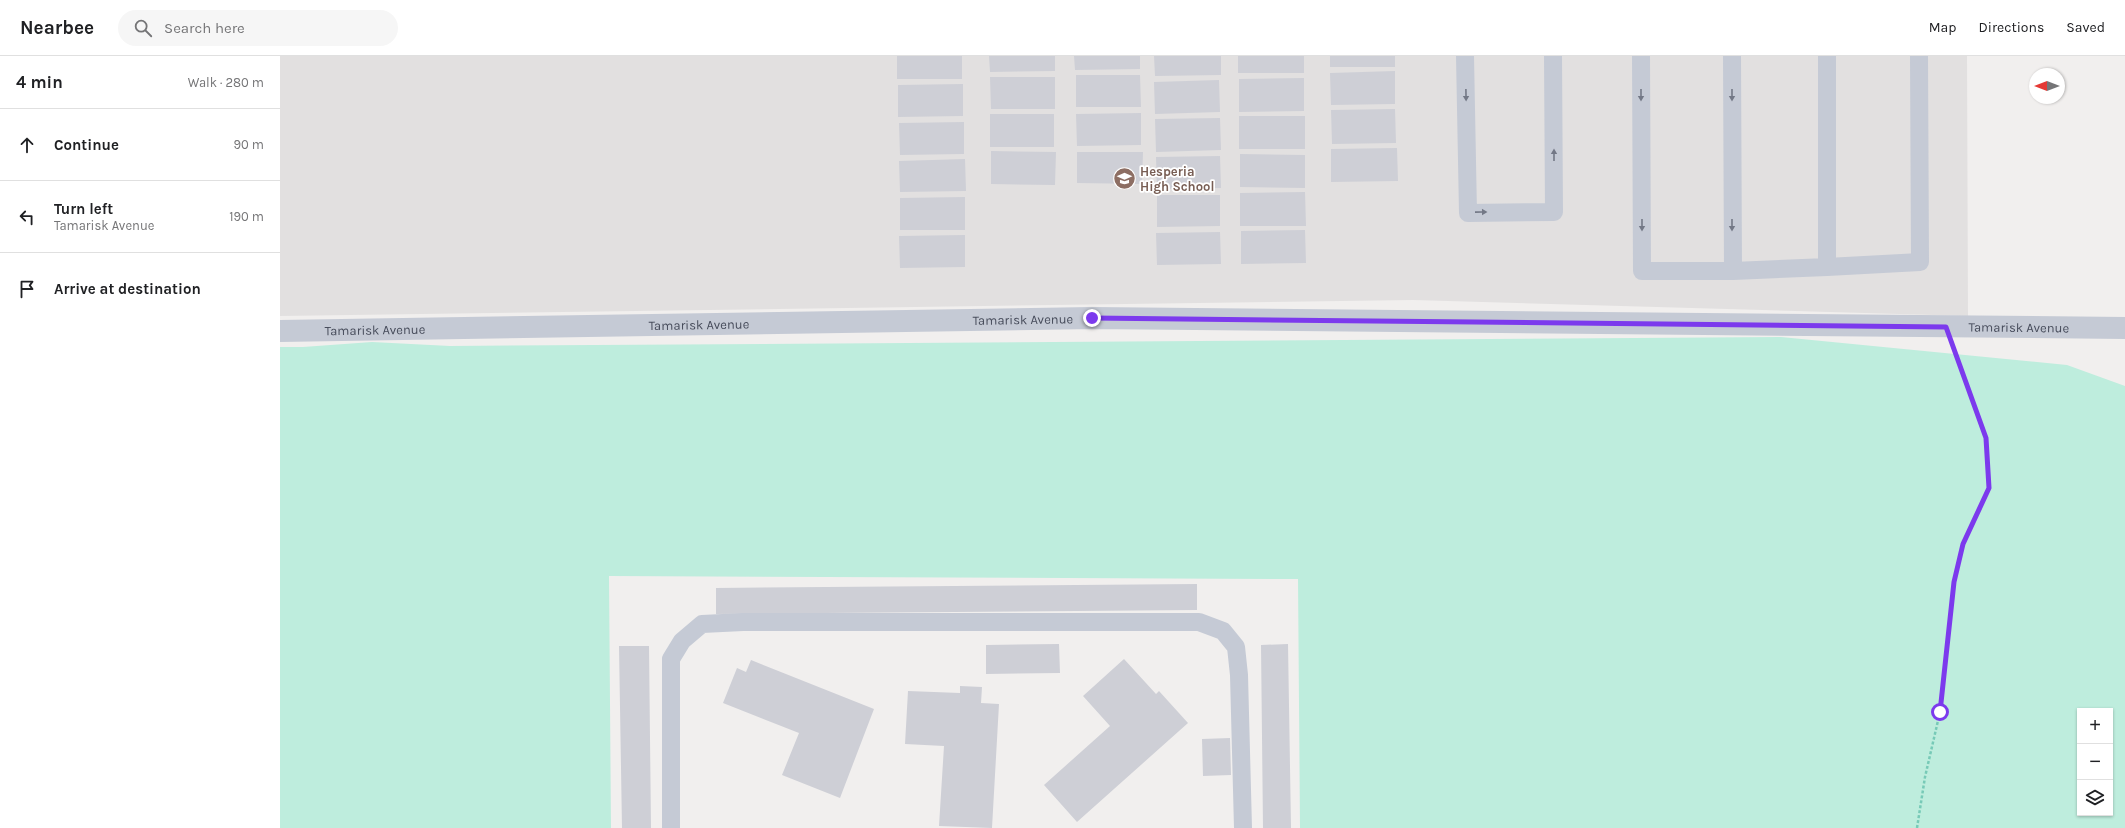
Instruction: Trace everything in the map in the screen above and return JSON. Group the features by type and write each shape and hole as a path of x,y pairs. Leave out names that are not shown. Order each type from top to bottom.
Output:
{"street":[{"name":"Tamarisk Avenue","path":"280,331 1092,318 2125,328"}],"lane":[{"path":"1465,56 1468,212 1554,212 1554,56"},
{"path":"1641,56 1642,271 1732,271 1920,262 1919,56"},
{"path":"1732,56 1732,271"},
{"path":"1827,56 1827,267"},
{"path":"671,828 671,659 682,641 702,624 743,622 1199,622 1223,631 1236,647 1240,676 1243,828"}],"path":[{"path":"1917,828 1925,777 1940,712 1954,582 1963,544 1989,488 1986,438 1946,327"}],"shaded area":[{"name":"Hesperia High School","path":"280,56 1967,56 1968,316 1413,300 280,316"}],"green space":[{"path":"1781,337 2067,365 2125,386 2125,828 1300,828 1298,579 609,576 611,828 280,828 280,347 303,347 372,342 450,346"}],"building":[{"path":"897,56 962,56 962,79 897,79"},
{"path":"989,56 1055,56 1055,71 990,72"},
{"path":"1074,56 1140,56 1140,69 1075,70"},
{"path":"1154,56 1221,56 1221,75 1155,76"},
{"path":"1238,56 1304,56 1304,73 1238,73"},
{"path":"1330,56 1395,56 1395,67 1330,67"},
{"path":"1395,71 1395,104 1331,105 1330,73"},
{"path":"1076,75 1140,75 1141,107 1076,107"},
{"path":"990,77 1055,77 1055,109 991,109"},
{"path":"1304,78 1304,111 1239,112 1239,79"},
{"path":"1219,80 1220,112 1155,114 1154,82"},
{"path":"963,84 963,116 898,117 898,85"},
{"path":"1395,109 1396,143 1332,144 1331,110"},
{"path":"1141,113 1141,145 1077,146 1076,114"},
{"path":"990,114 1054,114 1054,147 990,147"},
{"path":"1239,116 1305,116 1305,149 1239,149"},
{"path":"1220,118 1221,150 1156,152 1155,119"},
{"path":"964,122 964,154 900,155 899,123"},
{"path":"1397,148 1398,181 1331,182 1331,149"},
{"path":"991,151 1056,152 1055,185 991,184"},
{"path":"1077,152 1143,152 1142,184 1077,183"},
{"path":"1240,154 1305,155 1305,188 1240,187"},
{"path":"1220,156 1221,188 1157,189 1156,157"},
{"path":"965,159 966,191 900,192 899,161"},
{"path":"1305,192 1306,226 1240,226 1240,193"},
{"path":"1157,195 1220,195 1220,226 1157,227"},
{"path":"965,197 965,230 900,230 900,198"},
{"path":"1305,230 1306,263 1241,264 1241,231"},
{"path":"1220,232 1221,264 1157,265 1156,233"},
{"path":"965,235 965,267 900,268 899,236"},
{"path":"1197,584 1197,610 716,614 716,588"},
{"path":"1059,644 1060,673 986,674 986,645"},
{"path":"1288,644 1291,828 1263,828 1261,645"},
{"path":"619,646 649,646 651,828 622,828"},
{"path":"1124,659 1156,694 1159,691 1188,723 1077,822 1044,785 1110,726 1083,696"},
{"path":"751,660 874,709 840,798 782,775 799,733 723,703 737,668 746,672"},
{"path":"960,686 982,687 981,703 999,704 992,828 939,826 944,746 905,744 908,691 960,693"},
{"path":"1230,738 1231,775 1203,776 1202,739"}],"place":[{"name":"Hesperia High School","path":"1124,178"}],"route":[{"path":"1092,318 1946,327 1986,438 1989,488 1963,544 1954,582 1940,712"}]}
